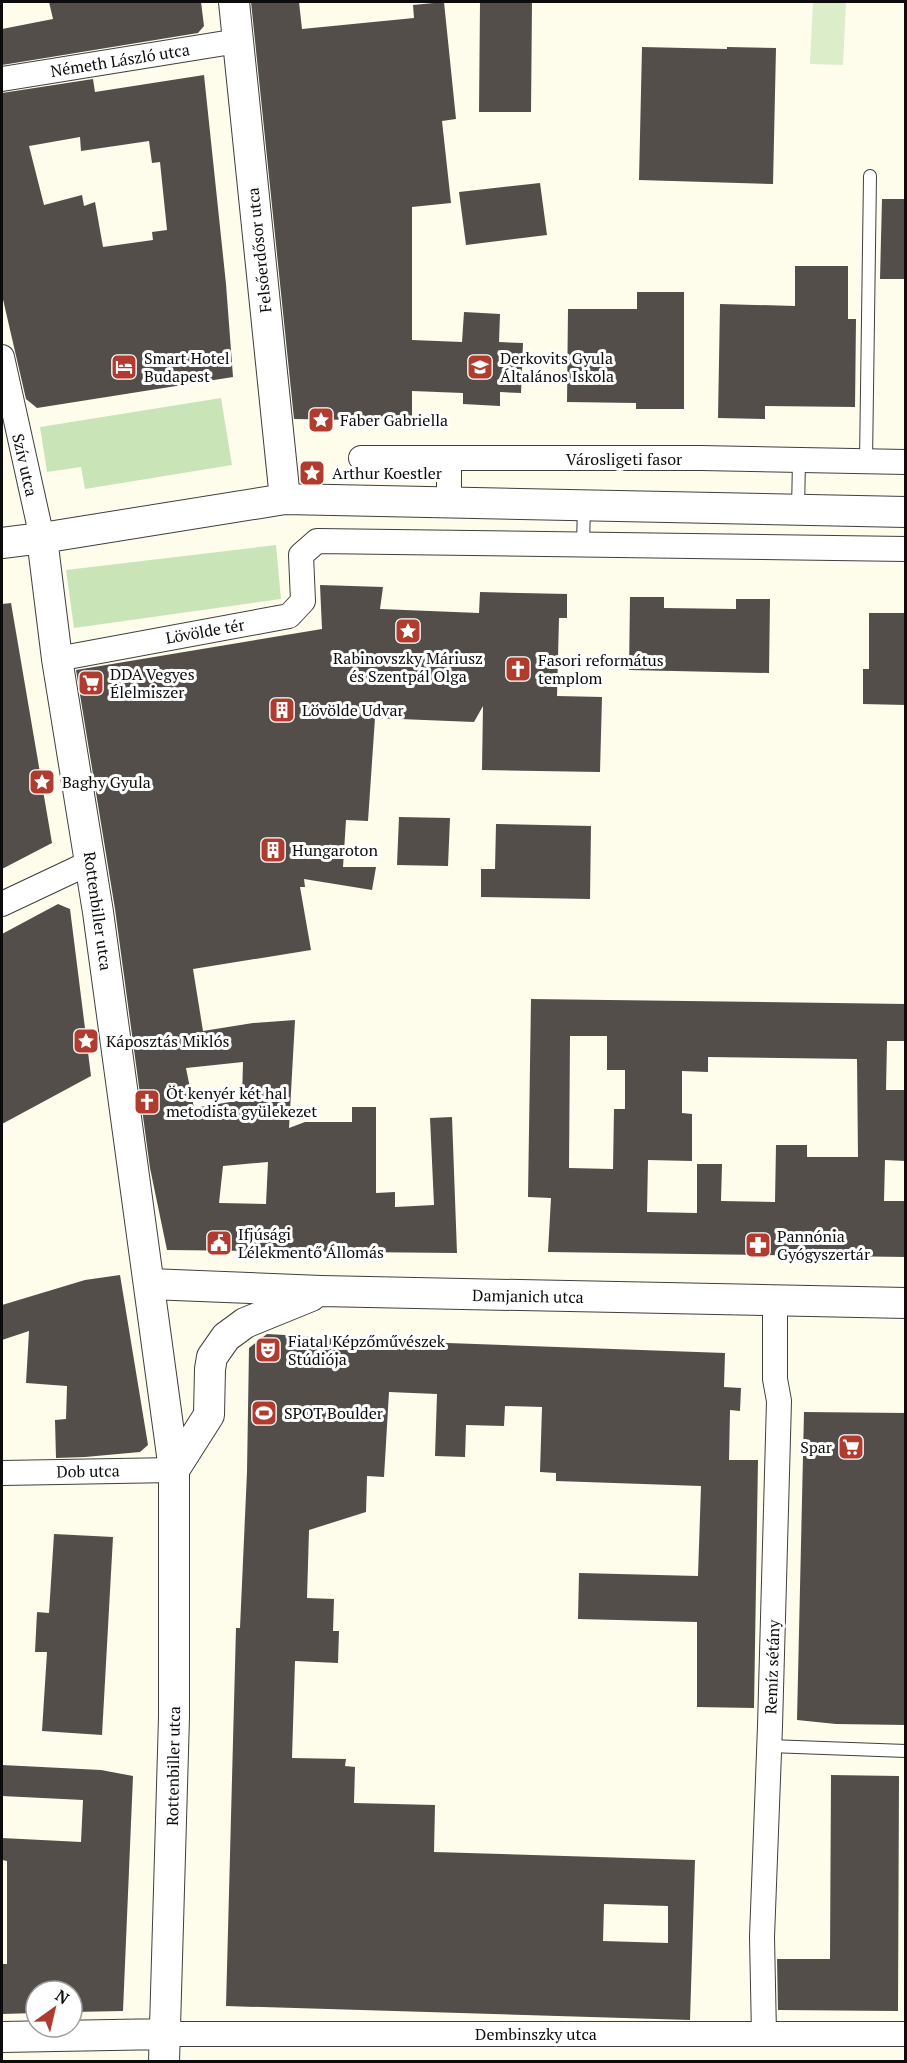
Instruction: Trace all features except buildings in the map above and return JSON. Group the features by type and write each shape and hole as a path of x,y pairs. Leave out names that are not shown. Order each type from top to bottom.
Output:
{"street":[{"name":"Felsőerdősor utca","path":"234,2 285,499"},
{"name":"Németh László utca","path":"2,79 238,41"},
{"name":"Szív utca","path":"2,357 42,538"},
{"name":"Városligeti fasor","path":"361,458 906,462"},
{"path":"449,459 449,502"},
{"path":"2,543 285,499 906,512"},
{"name":"Rottenbiller utca","path":"42,538 57,658 91,862 174,1470 174,1717 165,2048"},
{"name":"Lövölde tér","path":"57,658 289,616 303,601 301,555 317,541 583,545"},
{"path":"583,545 906,549"},
{"path":"2,904 91,862"},
{"name":"Damjanich utca","path":"150,1284 321,1292 906,1303"},
{"path":"174,1470 209,1415 212,1357 226,1337 245,1323 321,1292"},
{"name":"Remíz sétány","path":"764,2034 762,1937 779,1401 775,1379 775,1301"},
{"name":"Dob utca","path":"2,1473 174,1470"},
{"name":"Dembinszky utca","path":"165,2048 764,2034 906,2034"},
{"path":"2,2037 165,2048"}],"lane":[{"path":"866,460 870,176"},
{"path":"798,510 799,460"},
{"path":"583,545 584,505"},
{"path":"769,1736 906,1751"}],"green space":[{"path":"813,2 846,3 843,65 810,64"},
{"path":"221,398 232,465 85,489 81,467 47,472 40,427"},
{"path":"276,545 281,599 74,628 66,570"}],"place":[{"name":"Smart Hotel Budapest","path":"124,367"},
{"name":"Derkovits Gyula Általános Iskola","path":"480,367"},
{"name":"Faber Gabriella","path":"321,420"},
{"name":"Arthur Koestler","path":"312,473"},
{"name":"Rabinovszky Máriusz és Szentpál Olga","path":"408,631"},
{"name":"Fasori református templom","path":"518,669"},
{"name":"DDA Vegyes Élelmiszer","path":"91,683"},
{"name":"Lövölde Udvar","path":"282,710"},
{"name":"Baghy Gyula","path":"42,782"},
{"name":"Hungaroton","path":"273,850"},
{"name":"Káposztás Miklós","path":"86,1041"},
{"name":"Öt kenyér két hal metodista gyülekezet","path":"147,1102"},
{"name":"Ifjúsági Lélekmentő Állomás","path":"219,1243"},
{"name":"Pannónia Gyógyszertár","path":"758,1245"},
{"name":"Fiatal Képzőművészek Stúdiója","path":"268,1350"},
{"name":"SPOT Boulder","path":"264,1413"},
{"name":"Spar","path":"851,1447"}]}
